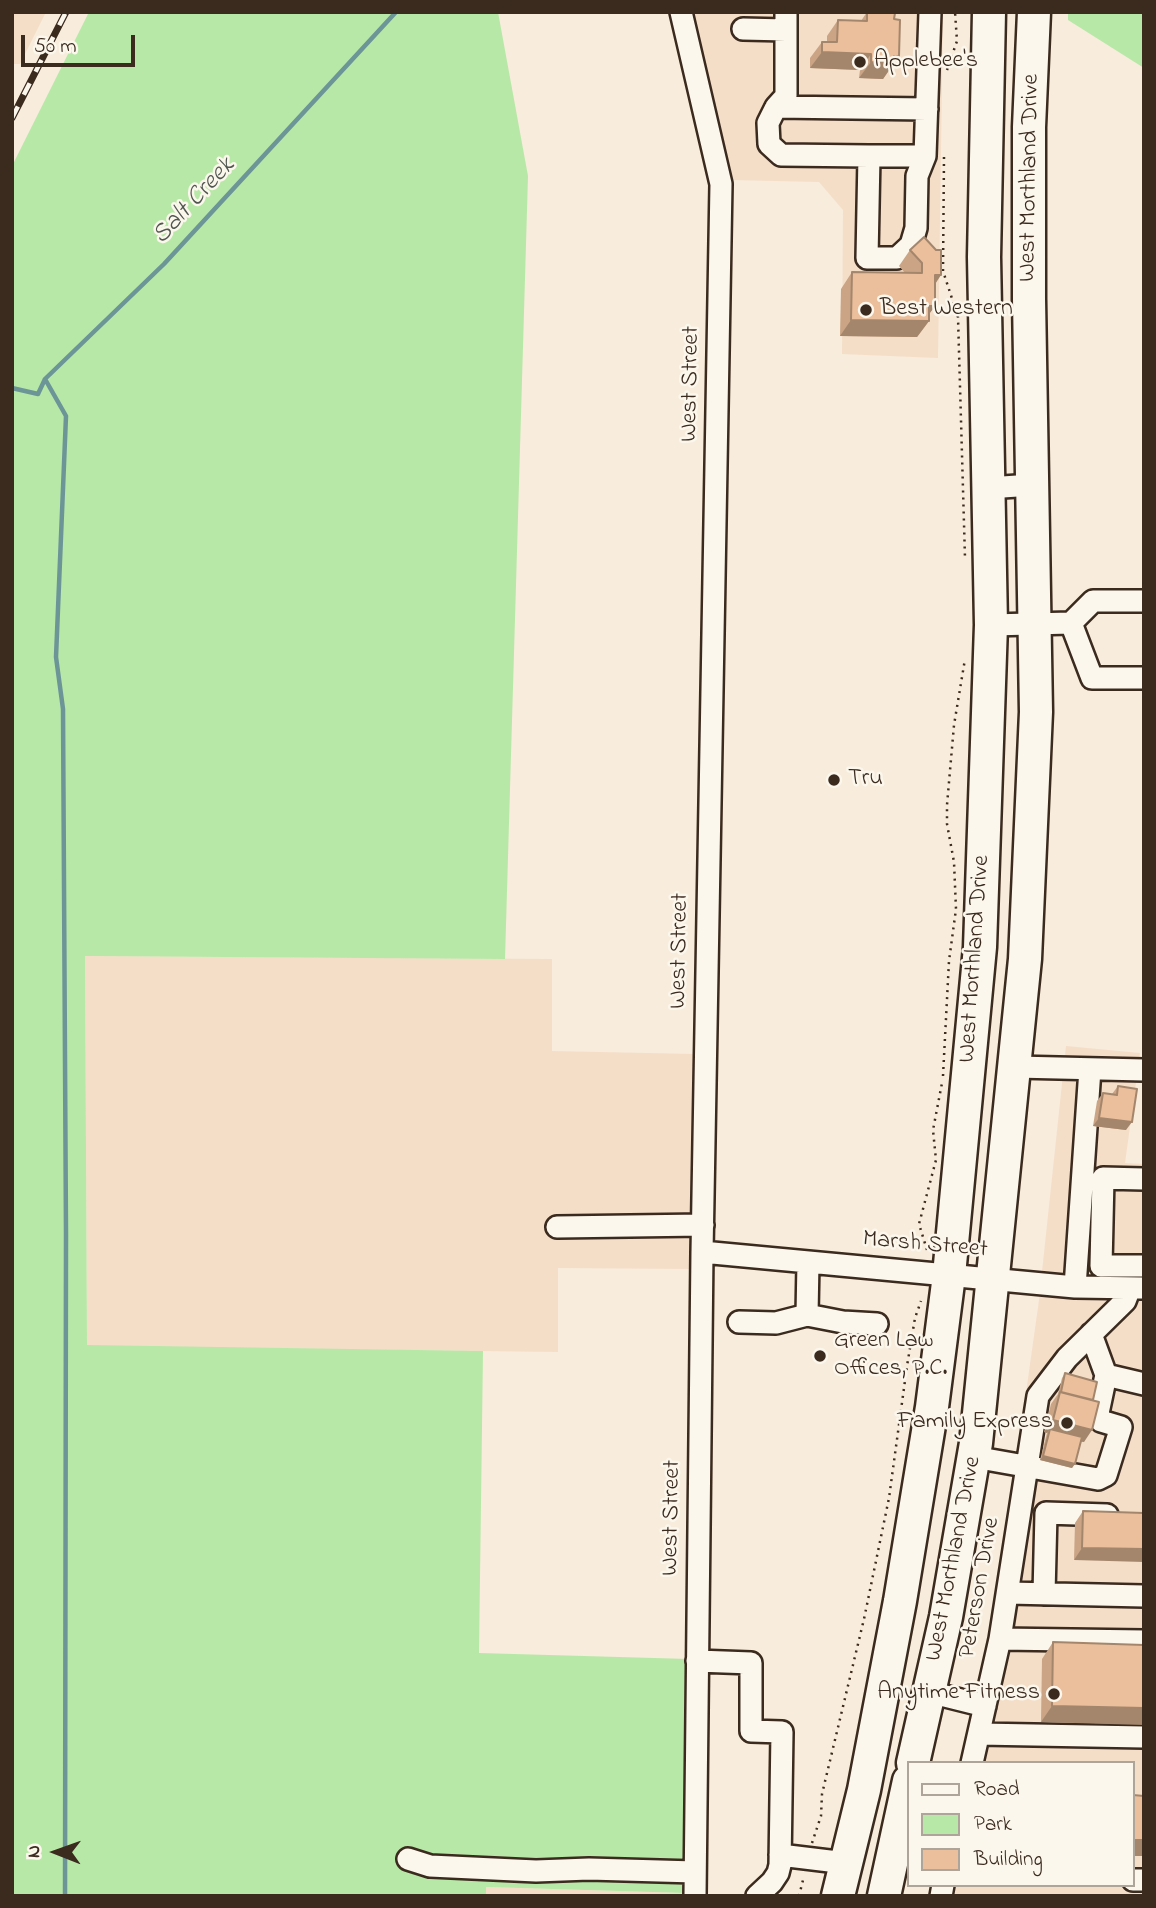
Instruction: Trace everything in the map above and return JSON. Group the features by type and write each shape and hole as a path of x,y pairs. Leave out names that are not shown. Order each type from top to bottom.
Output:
{"highway":[{"name":"West Morthland Drive","path":"838,1896 864,1790 900,1601 932,1407 938,1274 980,947 991,625 984,257 989,12"},
{"name":"West Morthland Drive","path":"913,1761 946,1617 974,1457 1025,959 1036,712 1029,127 1034,12"},
{"path":"884,1896 908,1786"}],"street":[{"name":"West Street","path":"681,12 722,184 702,1252 695,1896"},
{"path":"869,156 867,258 897,258 911,245 916,228 917,176 925,156 930,12"},
{"path":"743,29 786,21 786,96 776,107 768,123 769,144 781,155 925,156"},
{"path":"776,107 927,109"},
{"path":"988,488 1032,485"},
{"path":"991,625 1071,623 1094,601 1144,601"},
{"path":"1071,623 1092,678 1144,678"},
{"path":"1016,1067 1144,1070"},
{"path":"1075,1287 1090,1069"},
{"path":"1144,1179 1103,1178 1101,1266 1144,1266"},
{"path":"557,1227 703,1225"},
{"name":"Marsh Street","path":"702,1252 1075,1287 1137,1288"},
{"path":"807,1315 808,1262"},
{"name":"Peterson Drive","path":"972,1761 1000,1639 1038,1396 1067,1358 1137,1288"},
{"path":"738,1322 776,1323 807,1315 843,1322 877,1324"},
{"path":"974,1457 1098,1479 1106,1475 1121,1427 1101,1421 1098,1413 1106,1375 1091,1334"},
{"path":"1106,1375 1144,1384"},
{"path":"1044,1594 1046,1513 1128,1515"},
{"path":"1008,1593 1144,1596"},
{"path":"1000,1639 1144,1641"},
{"path":"698,1661 751,1663 751,1731 782,1732 778,1873 757,1896"},
{"path":"929,1692 985,1706"},
{"path":"979,1734 1144,1737"},
{"path":"780,1855 846,1863"},
{"path":"408,1859 430,1866 523,1871 589,1869 695,1872"}],"path":[{"path":"945,76 957,41 955,12"},
{"path":"944,146 943,271 958,317 965,564"},
{"path":"799,1896 821,1816 822,1794 890,1498 915,1318 924,1291 938,1274 919,1224 936,1160 933,1130 943,1076 949,961 956,909 947,805 954,725 965,659"}],"shaded area":[{"path":"12,12 46,12 20,64 12,64"},
{"path":"688,12 943,12 938,358 842,354 843,210 819,182 731,180"},
{"path":"85,956 552,959 552,1051 695,1054 690,1269 558,1268 558,1352 87,1346"},
{"path":"1066,1046 1140,1053 1125,1163 1144,1164 1144,1896 931,1896 933,1887 1135,1887 1135,1761 960,1761 991,1625 1039,1300"},
{"path":"486,1887 685,1893 685,1896 486,1896"}],"green space":[{"path":"89,12 498,12 528,176 505,959 85,956 87,1345 483,1351 479,1653 689,1659 685,1893 486,1887 486,1896 12,1896 12,166"},
{"path":"1068,12 1144,12 1144,68 1068,20"}],"building":[{"path":"867,12 895,13 894,19 900,20 899,56 894,56 894,63 871,62 871,54 822,52 822,42 837,42 838,20 867,21"},
{"path":"924,237 936,250 941,250 941,275 935,275 935,306 929,306 929,321 851,320 852,272 922,273 922,263 910,250"},
{"path":"1118,1086 1137,1089 1132,1122 1099,1118 1103,1093 1117,1095"},
{"path":"1065,1373 1097,1382 1093,1400 1061,1392"},
{"path":"1060,1392 1099,1402 1092,1430 1053,1420"},
{"path":"1050,1429 1082,1437 1075,1464 1043,1456"},
{"path":"1083,1511 1144,1513 1144,1549 1082,1548"},
{"path":"1053,1642 1144,1645 1144,1708 1052,1706"},
{"path":"1135,1795 1144,1796 1144,1840 1135,1840"}],"waterway":[{"name":"Salt Creek","path":"12,388 38,394 45,379 164,264 396,12"},
{"path":"45,379 66,416 56,657 63,709 66,1234 65,1896"}],"railway":[{"path":"12,118 66,12"}],"place":[{"name":"Applebee's","path":"860,62"},
{"name":"Best Western","path":"866,310"},
{"name":"Tru","path":"834,780"},
{"name":"Green Law Offices, P.C.","path":"820,1356"},
{"name":"Family Express","path":"1067,1423"},
{"name":"Anytime Fitness","path":"1054,1694"}]}
